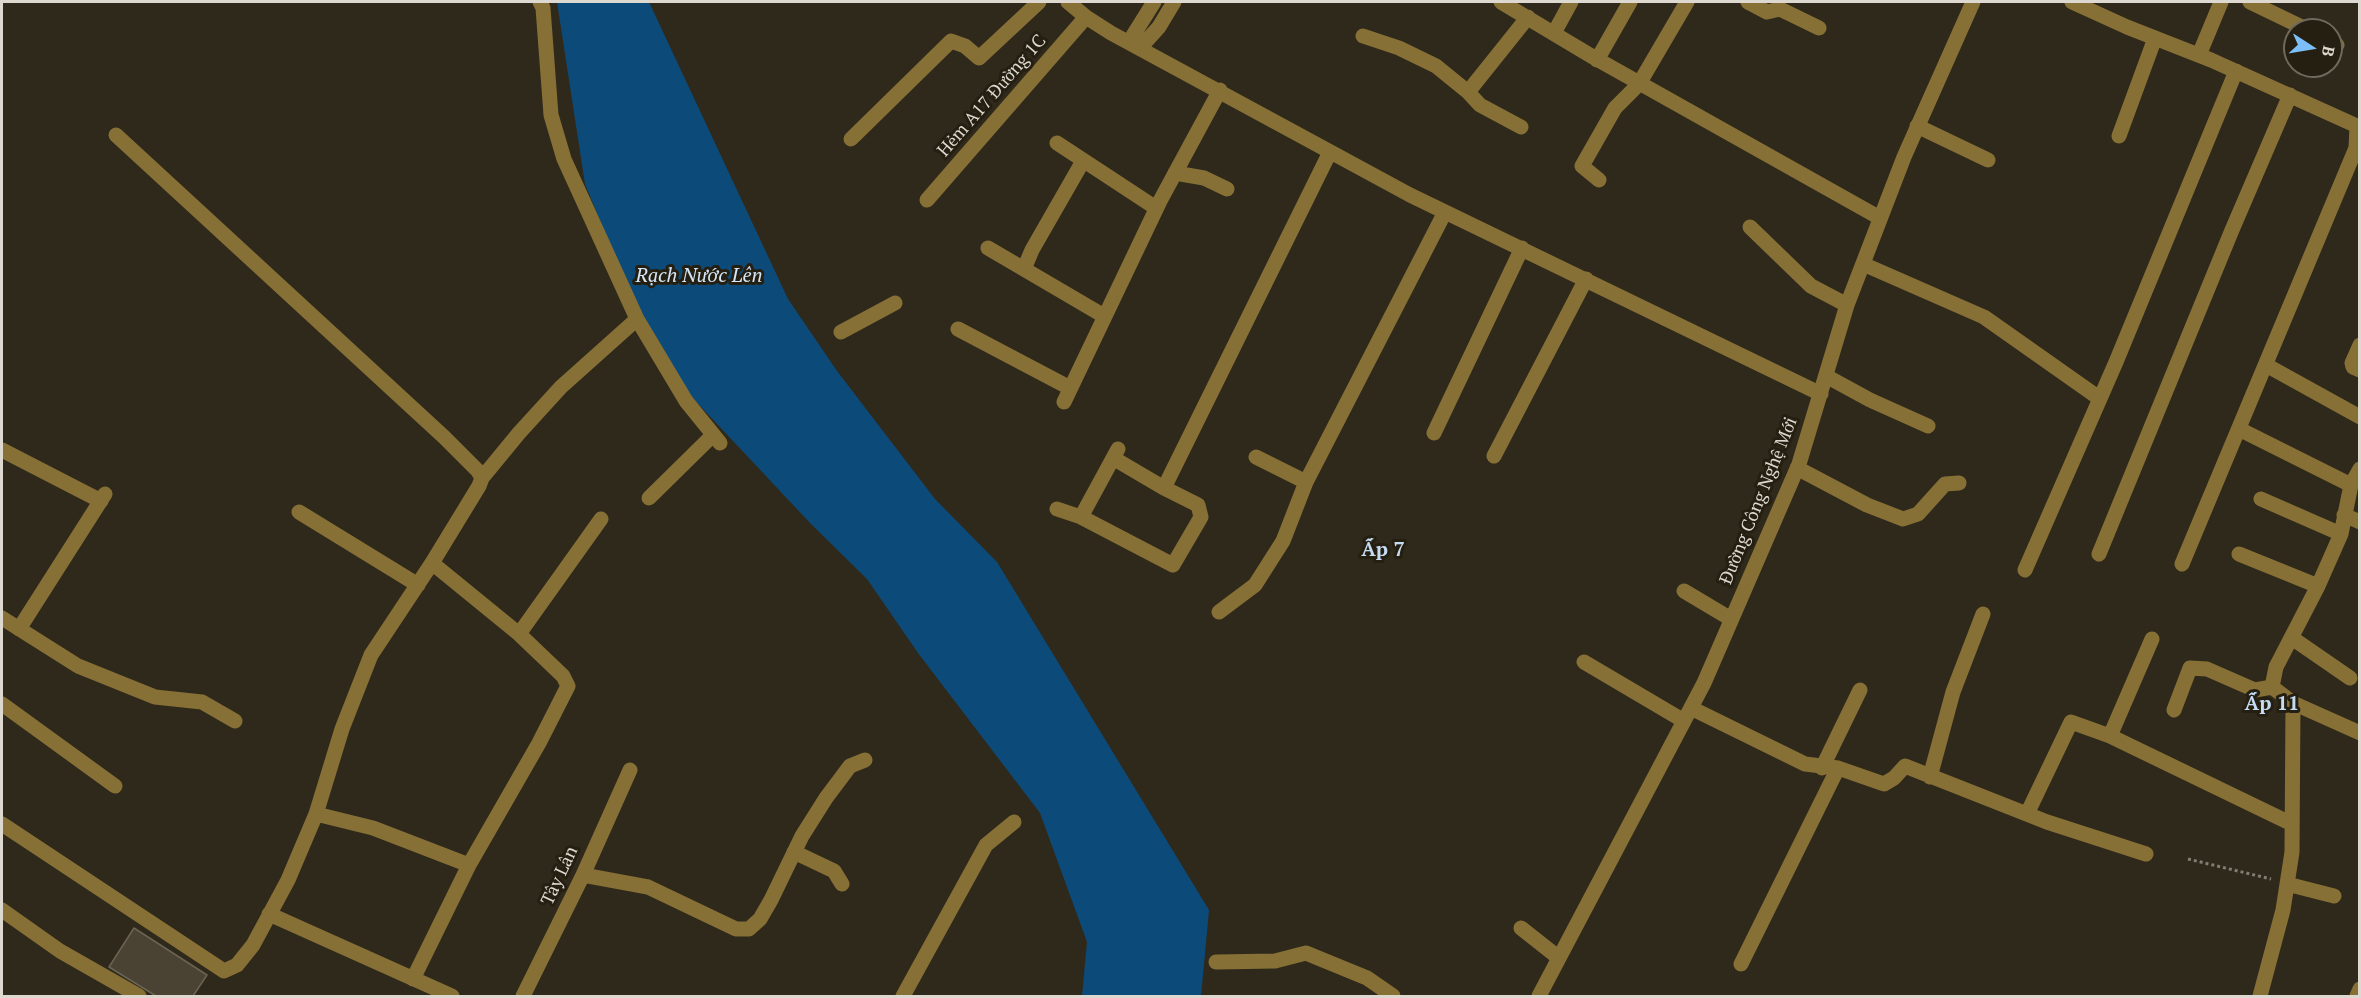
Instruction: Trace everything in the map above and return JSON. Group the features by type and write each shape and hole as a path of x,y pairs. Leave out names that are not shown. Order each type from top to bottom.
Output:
{"street":[{"path":"540,2 543,8 545,52 555,132 582,200 637,319 686,400 716,439 649,498"},
{"path":"851,139 951,41 965,46 979,58 1039,2"},
{"path":"1068,2 1086,17 1135,45 1445,212 1821,394"},
{"path":"1135,45 1154,2"},
{"path":"1135,45 1159,27 1174,2"},
{"path":"1501,2 1639,84 1880,218"},
{"path":"1554,33 1571,2"},
{"path":"1597,60 1630,2"},
{"path":"1599,180 1582,166 1615,108 1639,84 1687,2"},
{"path":"1748,2 1767,12 1780,9 1819,28"},
{"name":"Đường Công Nghệ Mới","path":"1539,996 1704,682 1797,468 1847,305 1917,126 1973,2"},
{"path":"2072,2 2199,54 2357,126 2356,148 2182,564"},
{"path":"2199,54 2221,2"},
{"path":"2250,2 2283,18"},
{"name":"Hẻm A17 Đường 1C","path":"927,200 1086,17"},
{"path":"1468,93 1528,17"},
{"path":"1363,36 1399,48 1436,66 1480,105 1521,127"},
{"path":"2119,136 2156,38"},
{"path":"2025,570 2236,71"},
{"path":"958,329 1067,395 1156,208 1220,90"},
{"path":"2099,554 2290,95"},
{"path":"1917,126 1988,160"},
{"path":"116,135 444,437 478,471 482,478"},
{"path":"1057,143 1156,208"},
{"path":"1164,488 1330,152"},
{"path":"1024,268 1083,161"},
{"path":"1175,173 1204,178 1227,189"},
{"path":"1220,612 1255,585 1283,542 1306,482 1445,212"},
{"path":"1750,227 1811,286 1847,305"},
{"path":"988,248 1104,316"},
{"path":"1434,432 1522,248"},
{"path":"1863,264 1984,317 2099,398"},
{"path":"1494,456 1586,279"},
{"path":"841,332 895,303"},
{"path":"2,824 224,971 237,965 253,945 288,880 316,814 342,729 371,655 432,563 482,478 561,387 637,319"},
{"path":"2360,345 2352,363 2353,367 2360,370"},
{"path":"2266,365 2360,417"},
{"path":"1826,376 1870,400 1928,426"},
{"path":"2239,429 2351,485"},
{"path":"2,450 103,497 19,629"},
{"path":"1057,509 1081,517 1173,565 1201,518 1198,505 1164,488 1115,453 1081,517"},
{"path":"1256,457 1306,482"},
{"path":"1797,468 1867,505 1903,519 1918,514 1945,484 1959,483"},
{"path":"2271,687 2276,666 2318,586 2341,534 2351,485 2360,469"},
{"path":"2260,499 2341,534"},
{"path":"299,512 418,585"},
{"path":"2344,515 2360,522"},
{"path":"519,634 601,519"},
{"path":"2239,554 2318,586"},
{"path":"413,979 469,865 568,686 563,676 519,634 432,563"},
{"path":"1684,591 1731,619"},
{"path":"1930,777 1953,692 1983,614"},
{"path":"2,618 78,666 155,697 202,702 235,721"},
{"path":"2292,638 2350,678"},
{"path":"2110,736 2152,639"},
{"path":"1584,662 1687,715 1805,764 1822,768 1838,768 1884,784 1894,778 1905,766 2027,814 2146,854"},
{"path":"2174,710 2190,668 2207,669 2255,690 2271,687 2293,703 2360,733"},
{"path":"1822,768 1860,690"},
{"path":"2260,996 2283,910 2292,852 2293,703"},
{"path":"2,704 115,786"},
{"path":"2027,814 2071,722 2110,736 2292,824"},
{"path":"583,875 648,887 736,928 749,928 760,919 794,852 826,798 850,766 865,760"},
{"path":"1741,964 1838,768"},
{"name":"Tây Lân","path":"523,996 583,875 630,771"},
{"path":"316,814 373,828 469,865"},
{"path":"903,996 986,845 1014,822"},
{"path":"794,852 834,871 842,884"},
{"path":"2287,884 2334,896"},
{"path":"2,910 60,951 139,996"},
{"path":"270,914 452,996"},
{"path":"1521,928 1559,958"},
{"path":"1216,962 1275,961 1306,953 1367,978 1393,996"},
{"path":"2357,996 2360,989"}],"path":[{"path":"2188,859 2287,884"}],"water":[{"name":"Rạch Nước Lên","path":"557,2 649,2 788,299 837,371 935,499 997,562 1209,910 1201,996 1082,996 1087,942 1040,813 918,653 867,579 811,524 686,391 637,310 585,184"}],"building":[{"path":"134,928 207,975 193,996 156,996 109,967"}],"district":[{"name":"Ấp 7","path":"1383,550"},
{"name":"Ấp 11","path":"2272,704"}]}
